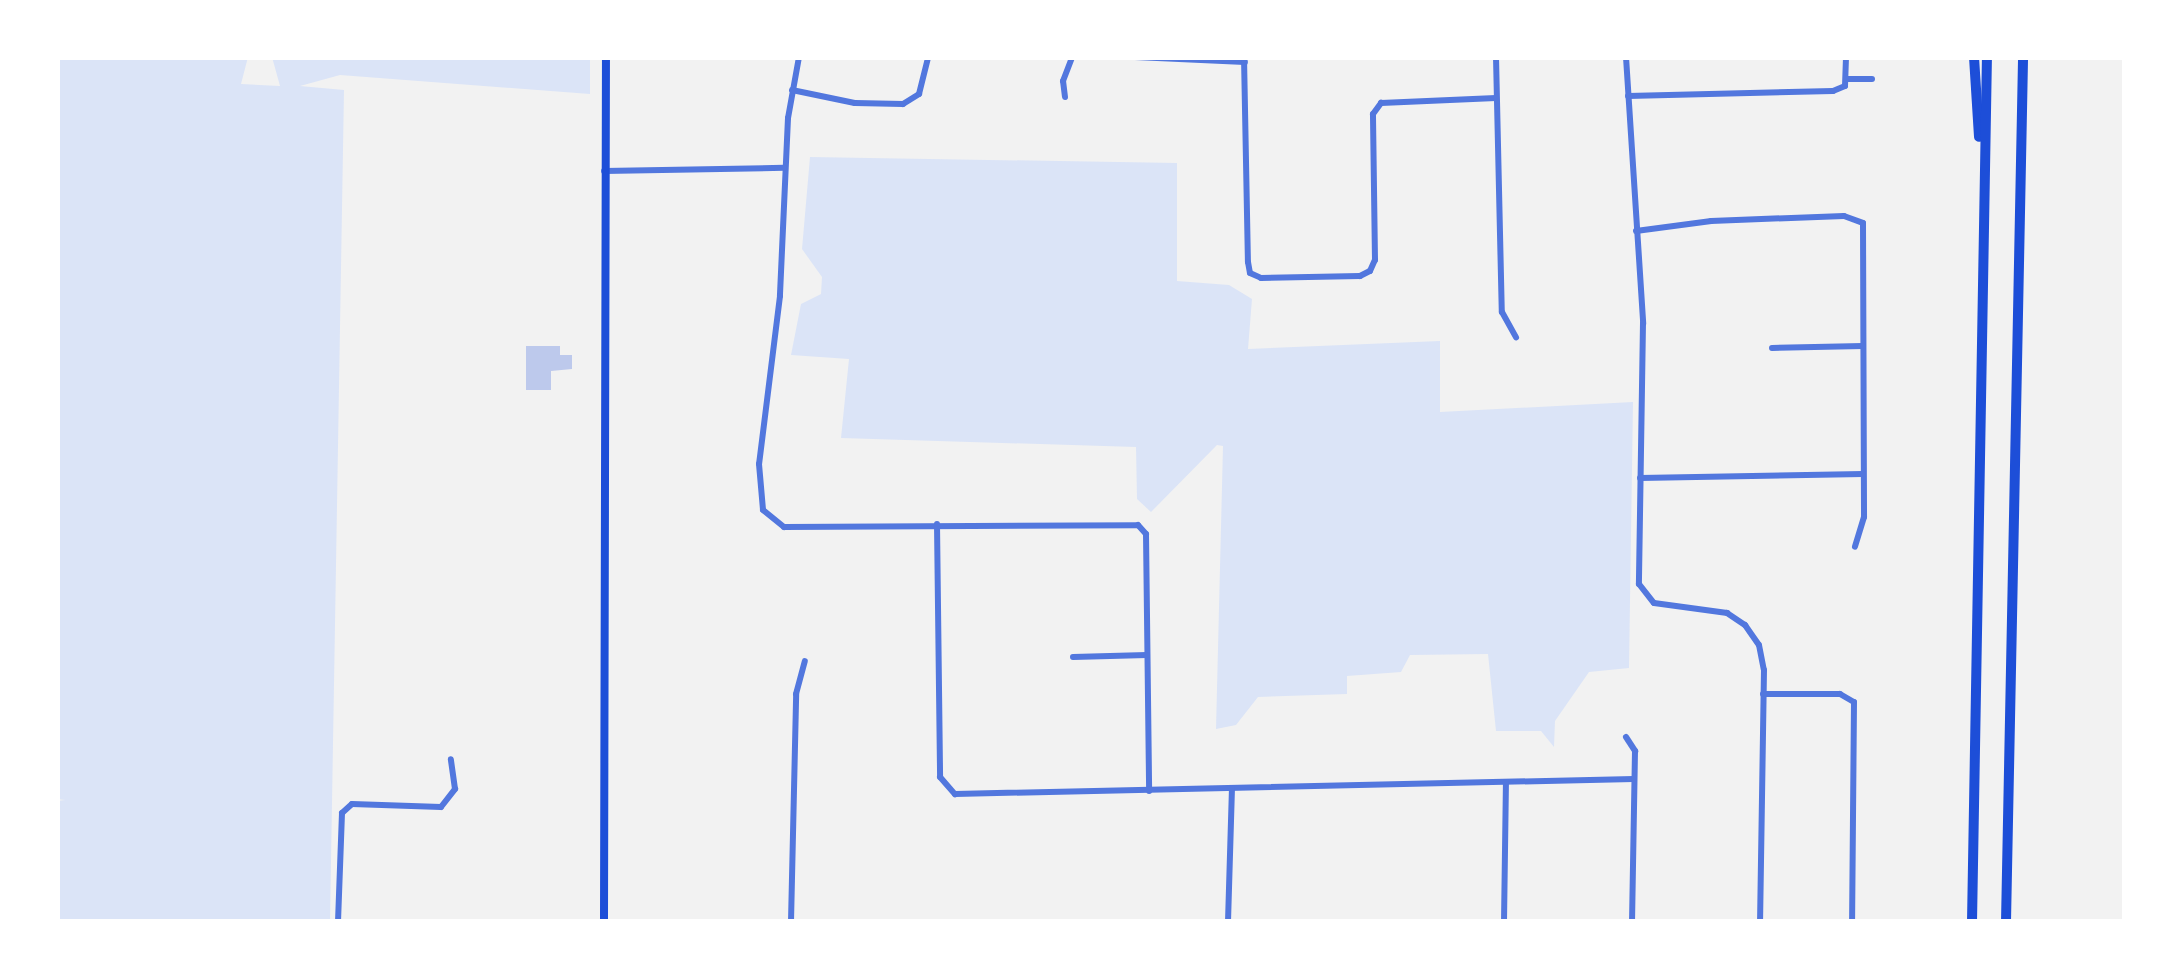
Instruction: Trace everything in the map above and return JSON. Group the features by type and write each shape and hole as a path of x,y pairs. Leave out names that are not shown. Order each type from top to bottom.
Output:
{"highway":[{"path":"1974,57 1975,116 1983,159"},
{"path":"1972,922 1984,443 1987,57"},
{"path":"2006,922 2024,59"}],"main road":[{"path":"604,922 606,57"}],"street":[{"path":"799,57 784,168 780,296 761,444 760,503 770,520 784,527 1138,525 1146,534 1149,790"},
{"path":"792,90 855,103 908,103 919,94 928,57"},
{"path":"1065,97 1063,81 1072,57"},
{"path":"1135,57 1244,59 1248,262 1250,273 1261,278 1360,276 1370,271 1375,260 1373,114 1381,103 1496,98"},
{"path":"1496,57 1502,312 1516,338"},
{"path":"1626,57 1643,322 1642,592 1654,603 1713,608 1740,620 1761,652 1760,922"},
{"path":"1628,96 1833,92 1845,86 1846,57"},
{"path":"1846,80 1872,80"},
{"path":"604,172 784,168"},
{"path":"1636,231 1711,221 1858,218 1867,242 1863,526 1855,548"},
{"path":"1772,348 1863,346"},
{"path":"1640,478 1863,474"},
{"path":"937,524 939,770 946,788 962,795 1634,779"},
{"path":"1073,657 1148,655"},
{"path":"791,922 796,694 805,661"},
{"path":"1763,694 1840,694 1854,702 1852,922"},
{"path":"1626,737 1635,751 1632,922"},
{"path":"338,922 342,813 352,804 441,807 454,789 452,759"},
{"path":"1504,922 1506,782"},
{"path":"1228,922 1232,788"}],"shaded area":[{"path":"57,57 248,57 241,84 280,86 272,57 590,57 590,94 340,75 300,86 344,90 330,922 57,922 57,801 65,800 57,799"},
{"path":"810,157 1177,163 1177,281 1229,285 1252,299 1248,349 1440,341 1440,412 1633,402 1629,668 1589,672 1555,721 1554,747 1541,731 1496,731 1488,654 1410,655 1401,672 1347,676 1347,694 1258,697 1236,725 1216,729 1223,446 1217,445 1151,512 1137,499 1136,447 841,438 849,359 791,355 801,304 821,294 822,277 802,249"}],"building":[{"path":"526,346 560,346 560,355 572,355 572,369 551,371 551,390 526,390"}]}
